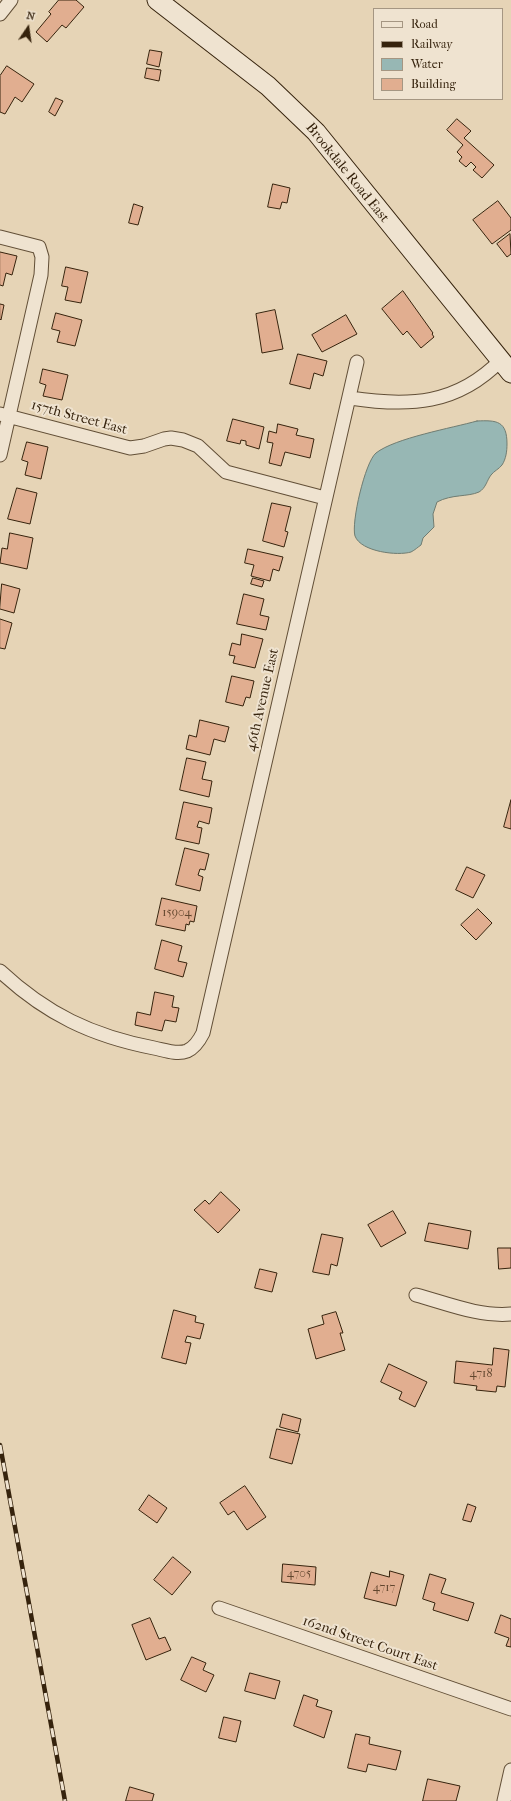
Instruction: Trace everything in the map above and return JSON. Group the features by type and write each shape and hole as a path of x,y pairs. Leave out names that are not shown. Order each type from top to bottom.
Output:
{"main road":[{"name":"Brookdale Road East","path":"157,0 268,86 316,132 506,367"}],"street":[{"path":"0,14 11,0"},
{"path":"0,237 40,248 42,257 41,275 4,415 0,455"},
{"name":"46th Avenue East","path":"0,971 47,1009 66,1020 97,1033 130,1043 179,1053 188,1051 203,1033 325,498 350,398 357,362"},
{"path":"350,398 377,402 411,403 449,395 506,367"},
{"name":"157th Street East","path":"4,415 130,448 144,446 171,438 184,440 198,446 226,472 325,498"},
{"path":"416,1295 472,1310 511,1314"},
{"name":"162nd Street Court East","path":"219,1608 511,1709"},
{"path":"504,1801 511,1770"}],"water":[{"path":"477,421 490,421 500,424 503,426 507,436 506,452 503,463 491,475 485,486 475,494 443,499 437,502 433,514 434,527 423,538 421,545 411,552 380,552 364,546 355,536 355,519 363,480 376,453 410,438"}],"building":[{"path":"59,0 76,0 84,7 66,28 62,25 47,42 36,32 51,14 49,12"},
{"path":"150,50 162,52 159,67 147,64"},
{"path":"7,66 34,84 22,102 15,97 5,114 0,112 0,76"},
{"path":"147,68 161,70 159,81 145,78"},
{"path":"56,98 63,101 55,116 49,112"},
{"path":"457,119 471,131 464,138 494,165 482,178 473,170 476,167 471,162 466,167 459,161 462,157 457,152 463,145 447,130"},
{"path":"273,184 290,188 287,203 282,202 280,209 268,207"},
{"path":"498,201 511,218 511,230 492,244 473,220"},
{"path":"134,204 143,207 138,225 129,223"},
{"path":"510,234 511,254 507,257 497,244"},
{"path":"0,252 17,256 12,275 6,273 3,286 0,285"},
{"path":"66,267 88,272 81,303 65,300 68,287 62,286"},
{"path":"403,291 433,333 432,334 434,337 421,348 407,331 403,335 382,309"},
{"path":"0,304 4,305 1,320 0,319"},
{"path":"275,310 283,349 262,353 256,314"},
{"path":"56,313 82,320 75,346 57,342 60,331 52,329"},
{"path":"346,315 357,334 322,352 312,335"},
{"path":"298,354 327,361 323,376 314,373 310,389 290,384"},
{"path":"43,369 68,375 62,400 43,396 46,385 40,383"},
{"path":"233,419 264,427 259,449 246,445 246,441 241,440 240,444 227,441"},
{"path":"278,424 298,429 296,435 314,439 310,458 285,452 281,466 269,463 273,443 267,442 269,431 276,433"},
{"path":"27,442 48,447 41,479 25,475 28,462 22,460"},
{"path":"17,488 37,493 30,524 8,519"},
{"path":"272,503 291,507 285,531 288,532 284,547 263,541"},
{"path":"10,533 33,538 27,569 0,563 2,548 7,549"},
{"path":"248,549 283,557 279,571 273,569 270,581 251,576 254,565 245,563"},
{"path":"253,578 264,581 262,587 251,584"},
{"path":"2,584 20,589 14,613 0,609"},
{"path":"244,594 264,599 260,615 269,617 266,630 237,624"},
{"path":"0,619 12,623 5,649 0,648"},
{"path":"242,634 263,639 255,668 233,663 235,656 229,655 232,643 240,645"},
{"path":"232,676 254,681 250,698 246,697 243,706 226,702"},
{"path":"200,720 229,727 225,742 214,739 210,755 186,749 189,735 196,737"},
{"path":"187,758 206,762 202,779 212,781 209,797 180,790"},
{"path":"511,800 511,829 504,827"},
{"path":"184,802 212,808 209,824 199,821 197,827 202,828 199,844 176,839"},
{"path":"185,848 209,854 205,870 200,869 198,875 203,877 200,891 176,885"},
{"path":"467,867 485,875 473,898 456,890"},
{"path":"162,898 197,906 194,922 190,921 189,925 186,924 185,931 156,925"},
{"path":"478,909 492,923 476,940 461,925"},
{"path":"162,940 182,946 178,961 187,963 183,977 155,969"},
{"path":"155,992 174,996 172,1007 179,1008 176,1022 165,1020 162,1031 135,1025 137,1012 150,1015"},
{"path":"221,1192 240,1210 218,1233 194,1210 205,1200 209,1204"},
{"path":"393,1211 406,1233 381,1247 368,1225"},
{"path":"429,1223 471,1231 468,1249 425,1241"},
{"path":"322,1234 343,1238 337,1266 331,1264 329,1275 313,1272"},
{"path":"498,1248 511,1248 511,1268 499,1269"},
{"path":"260,1269 277,1273 272,1292 255,1288"},
{"path":"174,1310 196,1316 195,1322 204,1324 200,1339 187,1336 185,1342 191,1343 186,1364 162,1358"},
{"path":"336,1312 343,1333 340,1333 345,1350 316,1359 308,1329 324,1324 322,1316"},
{"path":"494,1348 509,1350 505,1387 497,1386 496,1392 476,1390 477,1386 454,1383 456,1361 492,1365"},
{"path":"389,1364 427,1382 415,1407 399,1399 402,1392 381,1382"},
{"path":"283,1414 301,1419 298,1432 280,1427"},
{"path":"277,1429 300,1434 292,1464 270,1458"},
{"path":"245,1486 266,1517 247,1530 234,1511 228,1515 220,1503"},
{"path":"149,1495 167,1508 157,1523 139,1510"},
{"path":"468,1504 476,1507 471,1522 463,1520"},
{"path":"173,1557 191,1572 172,1595 154,1580"},
{"path":"283,1564 316,1567 315,1585 282,1582"},
{"path":"390,1571 404,1575 396,1606 364,1598 371,1572 389,1577"},
{"path":"430,1574 446,1579 441,1593 474,1603 468,1621 433,1610 435,1603 423,1599"},
{"path":"501,1615 511,1619 511,1647 506,1646 509,1638 495,1633"},
{"path":"150,1618 159,1639 165,1637 171,1650 146,1660 132,1625"},
{"path":"192,1657 206,1663 203,1670 214,1675 206,1692 181,1680"},
{"path":"250,1673 280,1681 275,1699 245,1691"},
{"path":"304,1695 318,1700 316,1706 332,1711 324,1738 294,1726"},
{"path":"224,1717 241,1721 236,1742 219,1738"},
{"path":"356,1734 370,1737 369,1744 401,1751 396,1770 368,1764 366,1772 348,1768"},
{"path":"428,1779 460,1786 456,1801 423,1801"},
{"path":"130,1787 154,1794 152,1801 126,1801"}],"railway":[{"path":"0,1445 65,1801"}]}
